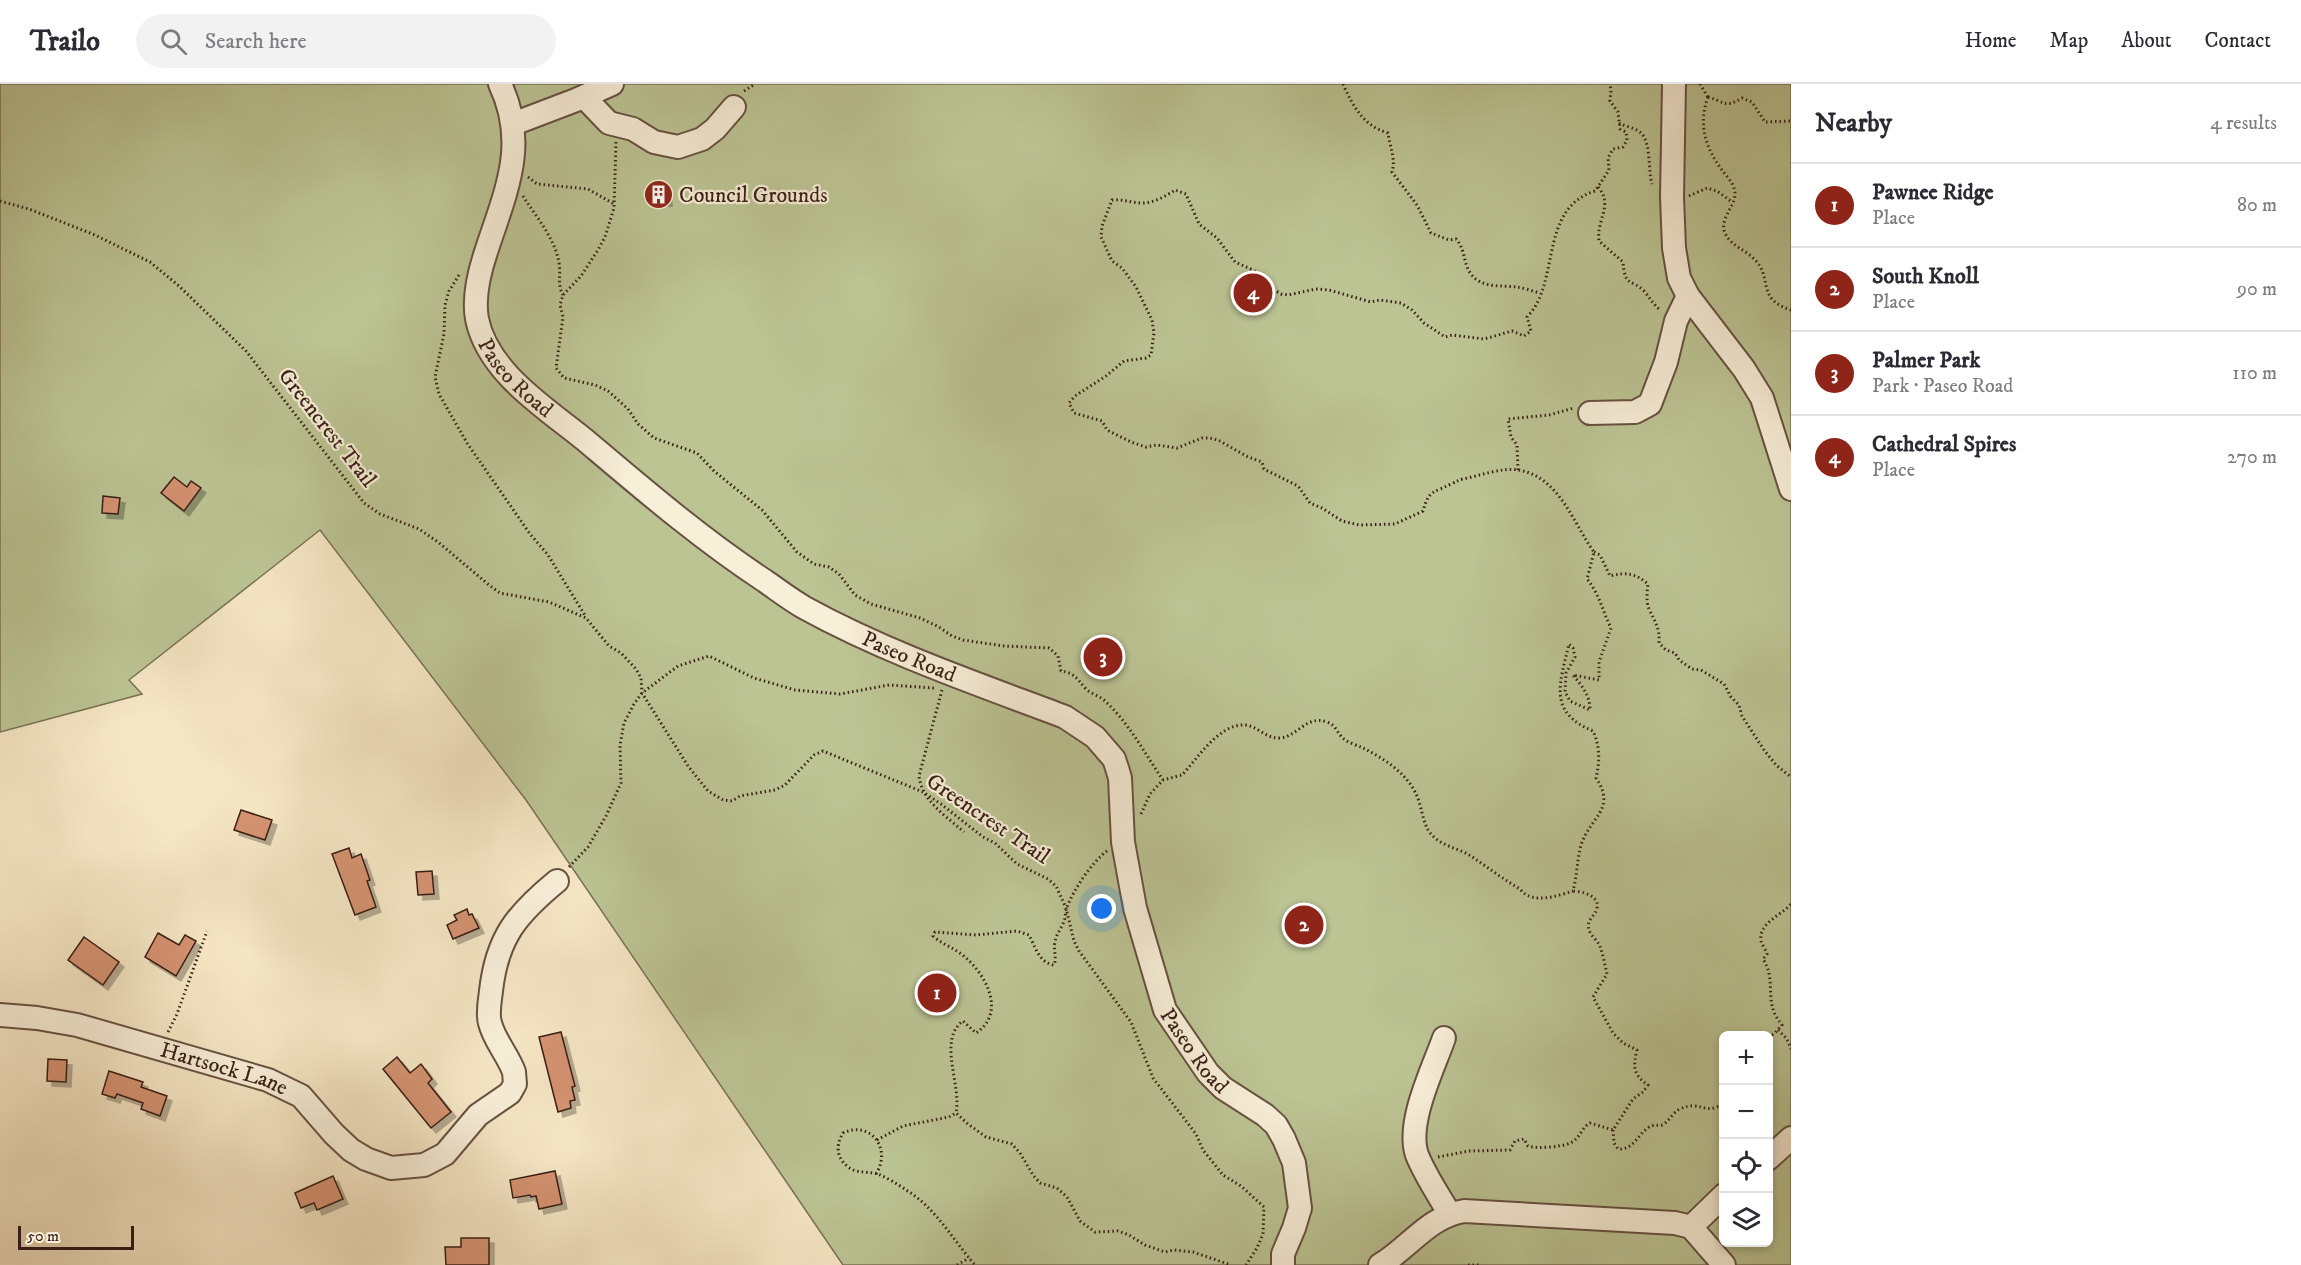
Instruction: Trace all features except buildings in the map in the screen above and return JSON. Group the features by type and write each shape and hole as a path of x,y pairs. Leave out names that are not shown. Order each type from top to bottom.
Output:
{"street":[{"name":"Paseo Road","path":"500,84 506,96 513,124 515,152 510,178 482,264 476,307 481,332 487,346 516,383 730,559 804,607 867,639 1065,717 1095,736 1114,759 1120,778 1123,842 1135,908 1164,1010 1208,1073 1223,1088 1265,1115 1276,1125 1294,1163 1300,1208 1283,1254 1283,1265"},
{"path":"513,124 612,84"},
{"path":"1674,84 1672,197 1677,267 1688,296 1749,377 1762,398 1791,489"},
{"path":"584,97 604,119 616,126 633,129 663,145 678,147 702,139 715,129 734,107"},
{"path":"1590,413 1635,412 1650,404 1666,362 1676,321 1688,296"},
{"name":"Hartsock Lane","path":"0,1015 77,1025 268,1080 301,1096 334,1134 359,1155 391,1168 424,1165 445,1154 478,1115 505,1098 513,1089 516,1078 514,1072 493,1032 489,1019 495,969 500,946 510,926 524,909 557,881"},
{"path":"1444,1038 1415,1125 1417,1154 1449,1213"},
{"path":"1773,1154 1791,1138"},
{"path":"1691,1227 1719,1200"},
{"path":"1380,1265 1397,1255 1435,1220 1449,1213 1464,1211 1675,1223 1691,1227 1724,1265"}],"path":[{"path":"1343,84 1351,102 1367,124 1388,133 1390,149 1395,161 1392,172 1417,205 1431,233 1449,240 1456,239 1464,250 1471,274 1478,280 1492,286 1516,287 1540,293"},
{"path":"1610,84 1610,100 1618,112 1620,129 1626,132 1627,140 1623,147 1613,149 1608,158 1609,170 1595,191 1573,202 1563,216 1552,244 1547,268 1547,283 1540,293 1537,304 1527,317 1531,331 1524,336 1512,331 1484,339 1452,335 1445,337 1401,303 1380,300 1371,302 1316,289 1288,295 1281,294 1271,288 1263,277 1253,270 1235,262 1217,238 1199,224 1186,194 1176,190 1154,201 1142,203 1121,199 1112,200 1102,226 1101,237 1112,261 1122,268 1136,287 1152,320 1154,333 1151,355 1146,358 1124,361 1075,396 1069,403 1074,413 1102,421 1107,429 1146,447 1157,445 1177,448 1202,438 1218,440 1262,462 1264,469 1298,486 1310,503 1342,521 1359,525 1395,524 1423,511 1426,499 1434,491 1457,480 1518,470 1536,477 1559,494 1594,552 1600,555 1610,576 1628,572 1639,576 1648,584 1648,608 1655,617 1660,632 1659,643 1666,650 1675,653 1679,660 1692,669 1701,670 1724,684 1731,697 1739,705 1742,716 1764,750 1776,765 1791,777"},
{"path":"1700,84 1708,97 1722,104 1732,104 1742,98 1752,102 1765,122 1791,121"},
{"path":"1708,97 1703,111 1706,143 1732,183 1735,195 1724,223 1725,233 1733,243 1754,258 1762,271 1768,295 1775,304 1791,310"},
{"path":"1619,123 1640,131 1649,153 1649,168 1653,186 1662,195 1672,197 1691,195 1707,188 1717,191 1732,202"},
{"path":"562,295 581,276 605,237 614,204 616,126"},
{"path":"510,178 528,177 537,184 588,189 614,204"},
{"path":"510,178 543,225 559,262 559,287 562,295 560,305 563,317 556,368 564,378 595,385 608,391 654,438 697,453 714,471 762,510 797,552 814,564 829,567 839,574 855,595 871,604 920,618 963,640 1004,646 1049,648 1058,656 1061,671 1079,678 1087,689 1105,701 1129,728 1163,780"},
{"path":"1598,187 1606,203 1601,220 1599,241 1623,262 1624,274 1630,284 1643,290 1653,304 1676,321"},
{"name":"Greencrest Trail","path":"0,201 29,209 95,235 150,262 179,286 246,351 364,503 380,514 419,529 500,592 549,602 586,618 609,646 621,653 636,669 641,678 642,693 695,775 708,791 723,800 732,801 740,796 776,790 785,785 814,755 823,751 923,792 983,837 995,843 1017,864 1048,879 1056,886 1066,908 1074,941 1131,1022 1153,1078 1190,1125 1203,1150 1223,1175 1241,1186 1264,1207 1263,1234 1246,1265"},
{"path":"462,270 449,291 445,305 444,334 435,377 439,394 467,442 530,534 548,555 586,618"},
{"path":"1518,470 1517,445 1511,437 1508,419 1549,414 1572,407 1590,413"},
{"path":"1573,891 1585,833 1604,808 1605,796 1604,789 1596,778 1599,766 1596,737 1593,731 1578,725 1564,708 1560,699 1559,684 1569,644 1573,648 1575,657 1566,673 1565,692 1570,701 1590,710 1585,690 1573,675 1599,680 1599,662 1611,628 1603,614 1597,591 1587,579 1594,552"},
{"path":"557,881 588,847 621,783 620,745 624,723 634,704 642,693 678,666 709,656 754,678 795,690 840,694 889,685 942,689 919,776 923,792 930,801 964,832"},
{"path":"1187,770 1195,758 1215,739 1235,726 1246,724 1279,739 1287,737 1306,723 1315,720 1334,726 1342,738 1385,760 1400,773 1414,789 1430,833 1441,843 1470,855 1524,894 1533,897 1548,897 1580,891 1593,897 1597,904 1596,911 1588,922 1599,945 1607,974 1593,997 1613,1033 1623,1043 1637,1050 1634,1065 1637,1078 1648,1085 1633,1099 1612,1130 1614,1143 1618,1149 1634,1144 1647,1128 1662,1125 1679,1110 1695,1105 1709,1110 1719,1108"},
{"path":"1773,1034 1782,1025 1774,1011 1771,980 1768,967 1763,959 1767,954 1761,942 1762,931 1770,920 1791,904"},
{"path":"877,1140 903,1126 949,1117 956,1113 959,1101 950,1062 956,1026 963,1021 976,1033 989,1021 993,1012 990,993 976,967 958,951 945,946 933,936 935,932 976,935 1017,931 1029,935 1041,959 1054,964 1055,939 1064,922 1066,908"},
{"path":"167,1034 177,1014 207,931"},
{"path":"1778,1030 1787,1039 1791,1048"},
{"path":"956,1113 986,1137 1012,1144 1040,1183 1057,1188 1067,1197 1080,1221 1095,1232 1118,1231 1165,1252 1174,1250 1193,1252 1231,1265"},
{"path":"1422,1165 1442,1156 1469,1151 1510,1150 1515,1141 1524,1139 1528,1146 1537,1149 1570,1144 1579,1136 1584,1127 1590,1124 1612,1130"},
{"path":"876,1174 882,1164 883,1152 877,1140 867,1132 858,1129 843,1133 838,1141 841,1159 854,1170 876,1174 908,1191 936,1216 975,1265"},
{"path":"957,1265 969,1258"},
{"path":"1468,1265 1481,1265"}],"green space":[{"path":"0,84 1791,84 1791,1265 843,1265 526,800 320,530 129,680 142,694 0,732"}],"place":[{"name":"Council Grounds","path":"658,195"},
{"name":"Cathedral Spires","path":"1253,293"},
{"name":"Palmer Park","path":"1103,657"},
{"name":"South Knoll","path":"1304,925"},
{"name":"Pawnee Ridge","path":"937,993"}]}
